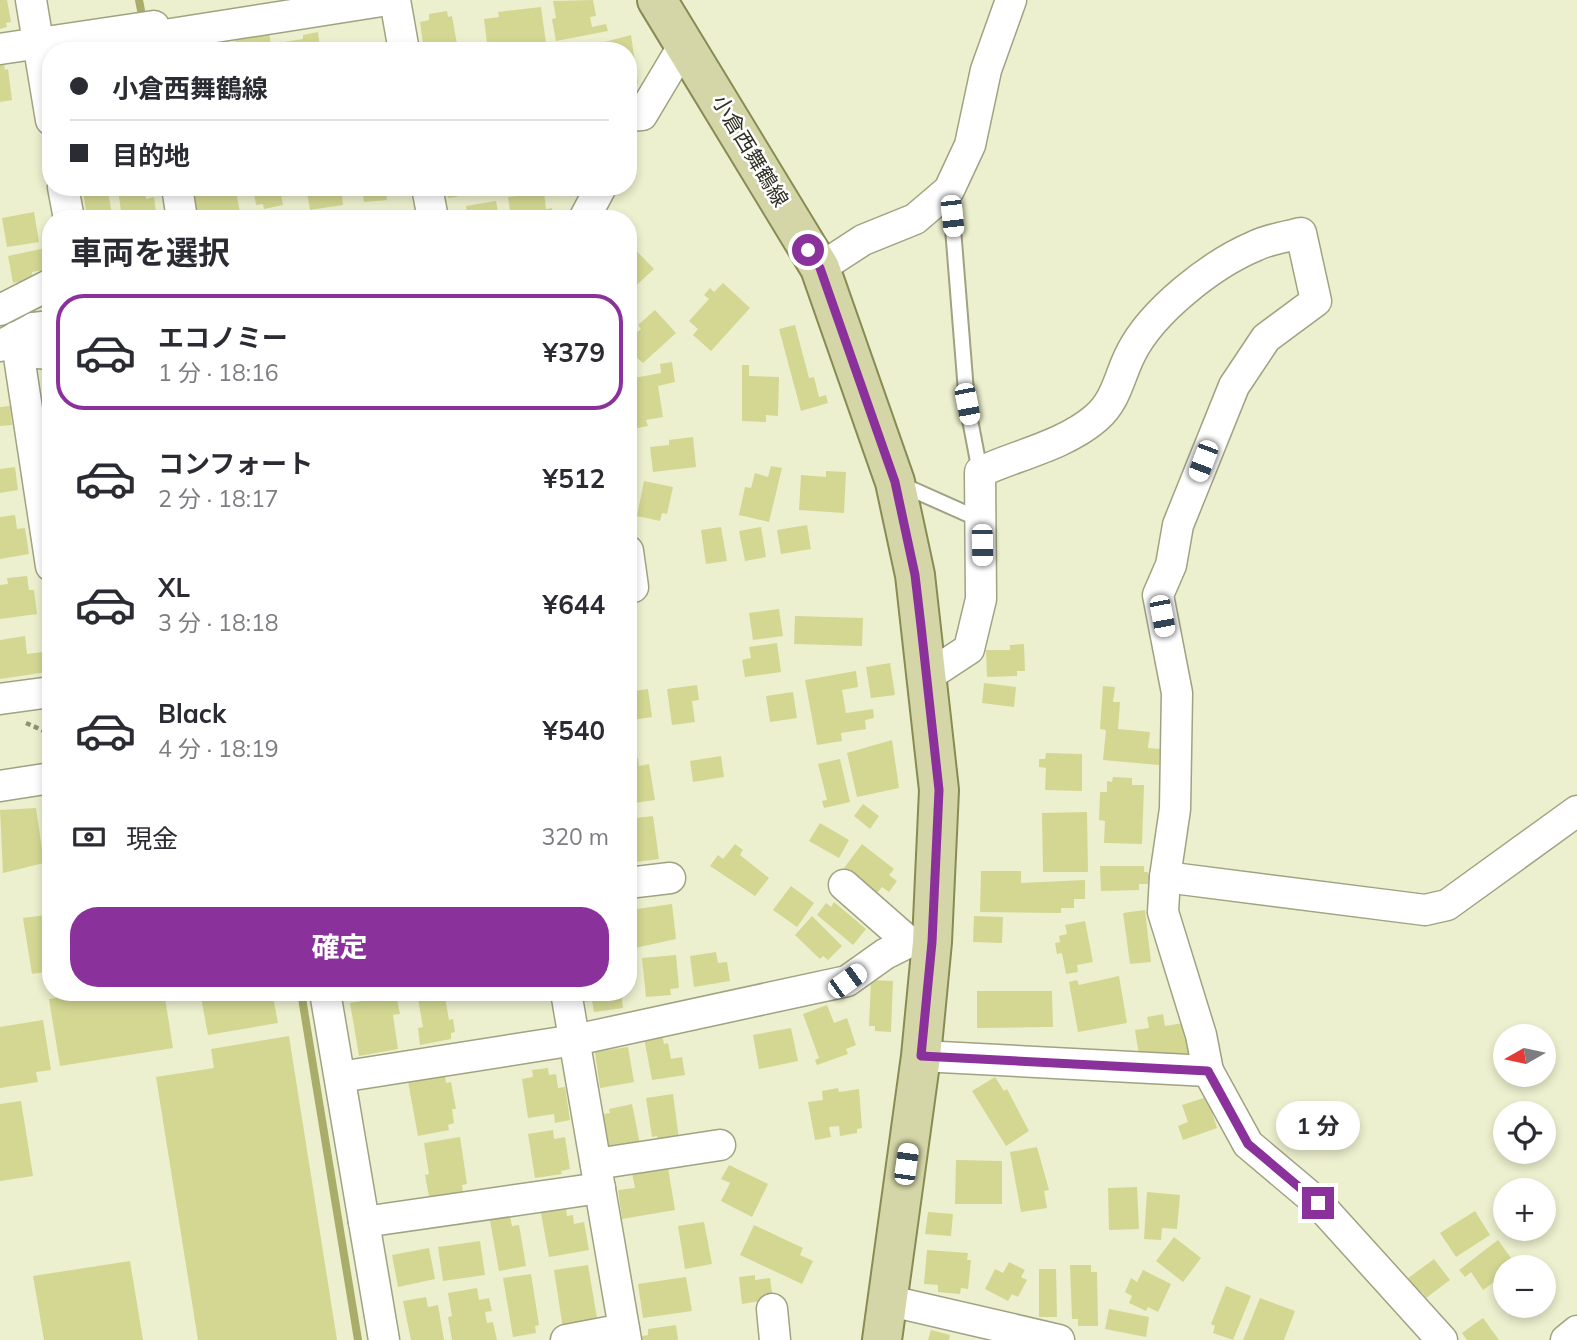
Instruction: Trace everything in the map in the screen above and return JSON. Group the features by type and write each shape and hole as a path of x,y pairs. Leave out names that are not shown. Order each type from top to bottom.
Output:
{"main road":[{"name":"小倉西舞鶴線","path":"657,0 820,268 895,482 915,575 939,790 921,942 921,1056 882,1340"}],"street":[{"path":"31,0 42,71"},
{"path":"164,42 387,0"},
{"path":"395,0 402,42"},
{"path":"820,268 863,240 915,219 949,191 970,145 986,70 1011,0"},
{"path":"50,42 154,26 159,42"},
{"path":"0,49 42,43"},
{"path":"637,118 685,43"},
{"path":"928,676 969,649 981,599 980,472 1063,439 1094,420 1111,403 1130,353 1151,321 1222,263 1256,245 1301,233 1316,301 1266,338 1234,386 1178,525 1171,565 1158,595 1177,693 1175,809 1163,912 1201,1035 1208,1071 1248,1144 1318,1203 1442,1340"},
{"path":"0,310 42,289"},
{"path":"25,334 37,353 42,353"},
{"path":"25,334 42,486"},
{"path":"0,699 42,693"},
{"path":"0,786 42,779"},
{"path":"1165,877 1425,911 1447,905 1577,811"},
{"path":"637,882 670,878"},
{"path":"844,885 921,942"},
{"path":"340,1077 575,1040 847,981 886,954 921,942"},
{"path":"327,1001 384,1340"},
{"path":"566,1340 625,1335 568,1001"},
{"path":"921,1056 1208,1071"},
{"path":"364,1222 598,1176 720,1145"},
{"path":"886,1300 1012,1336 1059,1340"},
{"path":"772,1309 775,1340"},
{"path":"1566,1340 1577,1331"}],"lane":[{"path":"939,199 952,216 967,404 980,472"},
{"path":"895,482 982,520"}],"building":[{"path":"0,0 7,0 11,22 0,29"},
{"path":"593,0 596,16 590,17 592,27 606,24 608,31 556,41 552,19 556,18 553,1"},
{"path":"541,7 546,42 487,42 484,19 499,17 498,12"},
{"path":"447,11 448,17 452,16 457,42 423,42 420,22 429,20 429,14"},
{"path":"269,32 271,42 236,42 235,37"},
{"path":"318,32 319,42 284,42 303,39 303,35"},
{"path":"631,35 632,42 605,42"},
{"path":"4,63 5,70 8,69 12,100 0,102 0,64"},
{"path":"84,196 109,196 111,210 86,210"},
{"path":"119,196 146,196 146,199 154,197 156,210 121,210"},
{"path":"193,196 237,196 240,210 195,210"},
{"path":"254,196 281,196 283,205 264,209 263,204 256,205"},
{"path":"308,196 342,196 343,205 310,210"},
{"path":"363,196 386,196 387,200 364,202"},
{"path":"544,196 546,209 552,210 510,210 508,197"},
{"path":"496,201 498,210 467,210 466,206"},
{"path":"34,212 39,242 7,247 2,218"},
{"path":"42,249 42,270 32,272 33,279 13,283 8,256"},
{"path":"637,251 654,269 637,285"},
{"path":"723,283 750,308 711,351 693,335 698,329 689,321 709,299 704,295 710,288 714,292"},
{"path":"655,310 676,333 643,363 637,358 637,332 641,329 638,325"},
{"path":"795,325 809,378 814,377 819,397 826,395 828,403 801,411 779,329"},
{"path":"672,362 675,382 658,386 663,417 646,420 648,426 637,428 637,377 661,373 660,364"},
{"path":"742,365 749,365 749,376 779,377 778,416 766,415 766,422 742,421"},
{"path":"10,406 12,425 0,426 0,407"},
{"path":"693,437 696,467 653,472 650,447 669,445 669,440"},
{"path":"771,466 782,468 769,522 739,515 745,487 751,488 755,473 768,477"},
{"path":"15,467 18,490 0,493 0,469"},
{"path":"826,471 846,472 844,513 799,510 801,475 826,477"},
{"path":"644,481 673,487 667,514 662,513 660,521 637,516"},
{"path":"15,515 17,529 25,528 29,554 0,559 0,517"},
{"path":"807,525 811,549 781,554 777,530"},
{"path":"721,527 727,561 706,564 701,530"},
{"path":"761,527 766,557 745,561 739,531"},
{"path":"27,576 29,590 34,590 37,614 0,619 0,585 8,584 7,578"},
{"path":"779,609 783,636 753,640 749,613"},
{"path":"795,616 863,618 862,646 794,644"},
{"path":"25,636 27,654 42,652 42,673 0,679 0,640"},
{"path":"777,643 781,672 745,677 742,660 751,658 749,647"},
{"path":"1024,644 1025,671 1017,671 1017,676 987,677 986,650 1010,650 1010,645"},
{"path":"890,663 895,695 871,698 866,667"},
{"path":"856,671 858,687 842,690 846,713 873,709 874,718 865,720 866,729 841,733 842,741 817,745 805,680"},
{"path":"984,683 1016,687 1014,707 982,703"},
{"path":"697,685 699,700 692,701 695,722 672,725 667,689"},
{"path":"1103,686 1115,687 1113,702 1120,702 1118,729 1150,732 1148,748 1160,749 1159,765 1103,760 1106,730 1100,729"},
{"path":"648,689 652,717 637,719 637,691"},
{"path":"793,692 797,718 770,722 766,696"},
{"path":"892,740 899,788 857,797 847,753"},
{"path":"1046,753 1082,754 1082,791 1045,790 1046,768 1039,767 1039,759 1045,759"},
{"path":"721,756 724,777 693,782 690,761"},
{"path":"637,758 639,766 649,764 655,800 637,803"},
{"path":"840,759 850,802 824,808 822,801 827,800 818,764"},
{"path":"1113,777 1132,778 1132,785 1144,785 1142,844 1104,843 1105,821 1099,820 1100,792 1107,792 1107,781 1112,782"},
{"path":"863,804 879,816 870,829 854,816"},
{"path":"36,808 42,863 3,873 0,810"},
{"path":"1087,812 1088,872 1043,872 1042,813"},
{"path":"653,816 659,859 637,862 637,818"},
{"path":"820,823 849,840 839,858 809,841"},
{"path":"735,844 743,850 740,855 769,878 755,896 710,866 718,855 723,859"},
{"path":"862,844 894,869 889,875 897,881 889,892 882,887 877,893 844,868"},
{"path":"1100,866 1144,866 1144,872 1148,872 1148,884 1139,884 1139,890 1101,891"},
{"path":"981,871 1021,871 1021,883 1085,880 1085,899 1074,899 1074,908 1061,908 1061,913 980,912"},
{"path":"791,886 814,903 797,927 773,910"},
{"path":"834,902 866,929 853,945 817,915 826,903 831,907"},
{"path":"672,904 676,939 637,948 637,909"},
{"path":"1145,910 1151,962 1130,964 1123,913"},
{"path":"42,916 42,972 32,974 23,918"},
{"path":"812,916 842,946 828,960 823,956 820,959 795,935"},
{"path":"974,916 1003,917 1002,943 973,942"},
{"path":"1085,921 1093,962 1077,965 1078,972 1066,974 1062,953 1057,954 1055,943 1060,942 1059,936 1067,934 1065,925"},
{"path":"716,952 718,963 727,962 730,981 694,987 690,956"},
{"path":"676,955 679,988 670,989 671,995 646,997 642,958"},
{"path":"1119,976 1127,1023 1078,1032 1069,982 1077,980 1079,985"},
{"path":"871,980 893,981 891,1032 875,1031 875,1026 869,1026"},
{"path":"977,991 1052,991 1053,1027 977,1028"},
{"path":"49,1001 165,1001 173,1048 60,1066"},
{"path":"202,1001 274,1001 278,1023 208,1035"},
{"path":"397,1001 400,1014 393,1015 398,1049 359,1056 350,1003"},
{"path":"418,1001 446,1001 449,1020 453,1019 455,1032 451,1033 451,1039 420,1045 418,1028 423,1027"},
{"path":"592,1001 622,1001 623,1008 594,1012"},
{"path":"827,1005 834,1023 847,1018 856,1045 846,1049 848,1054 817,1065 815,1060 819,1058 803,1014"},
{"path":"1163,1014 1165,1026 1183,1023 1188,1053 1140,1061 1135,1030 1149,1028 1147,1017"},
{"path":"43,1020 51,1070 36,1072 38,1082 0,1088 0,1027"},
{"path":"791,1028 798,1061 759,1069 753,1035"},
{"path":"662,1035 664,1044 668,1043 671,1059 682,1057 685,1075 652,1080 644,1038"},
{"path":"289,1036 337,1340 198,1340 156,1077 214,1068 211,1049"},
{"path":"628,1047 634,1082 600,1088 595,1052"},
{"path":"548,1068 549,1075 556,1074 558,1088 565,1087 570,1120 555,1123 554,1114 528,1118 522,1079 533,1077 532,1070"},
{"path":"445,1074 446,1083 451,1082 456,1109 452,1109 454,1123 448,1125 449,1130 418,1136 407,1076"},
{"path":"995,1077 1004,1091 1007,1089 1029,1131 1006,1146 972,1091"},
{"path":"838,1088 839,1092 859,1089 862,1128 857,1129 857,1133 840,1136 839,1126 829,1127 831,1137 815,1140 808,1102 823,1100 822,1091"},
{"path":"673,1094 679,1139 658,1142 657,1136 652,1137 646,1098"},
{"path":"1207,1097 1217,1128 1183,1140 1178,1126 1188,1122 1182,1105"},
{"path":"21,1101 33,1176 0,1181 0,1104"},
{"path":"632,1104 640,1144 610,1150 603,1114 610,1113 609,1109"},
{"path":"553,1130 554,1139 565,1137 570,1169 561,1171 562,1174 535,1178 528,1134"},
{"path":"460,1137 467,1184 462,1185 463,1192 429,1197 425,1175 429,1174 424,1143"},
{"path":"1037,1147 1049,1190 1044,1191 1047,1208 1021,1212 1010,1152"},
{"path":"956,1160 1002,1161 1002,1204 955,1204"},
{"path":"729,1165 768,1184 752,1217 721,1201 730,1183 721,1179"},
{"path":"668,1168 675,1210 622,1219 618,1190 635,1188 632,1173"},
{"path":"1137,1187 1139,1229 1109,1230 1108,1188"},
{"path":"1147,1192 1180,1195 1177,1229 1162,1228 1161,1240 1144,1239"},
{"path":"565,1202 567,1216 573,1215 574,1224 584,1222 589,1250 549,1257 540,1208"},
{"path":"509,1211 512,1226 519,1225 526,1266 499,1271 489,1215"},
{"path":"1475,1211 1490,1235 1456,1257 1440,1233"},
{"path":"928,1212 953,1214 951,1236 925,1234"},
{"path":"704,1222 712,1264 685,1269 678,1226"},
{"path":"754,1225 803,1248 800,1255 813,1261 802,1284 740,1255"},
{"path":"1174,1237 1201,1258 1183,1282 1156,1261"},
{"path":"480,1241 485,1275 443,1281 438,1247"},
{"path":"1497,1241 1509,1255 1493,1255 1493,1283 1483,1290 1471,1272 1465,1277 1459,1270"},
{"path":"429,1248 435,1279 398,1287 392,1255"},
{"path":"927,1250 968,1253 967,1260 971,1260 968,1289 961,1288 960,1294 938,1292 938,1285 924,1284"},
{"path":"1434,1259 1450,1280 1426,1298 1422,1292 1418,1295 1407,1279"},
{"path":"130,1261 143,1340 44,1340 33,1276"},
{"path":"1009,1262 1025,1270 1021,1277 1027,1280 1018,1297 1012,1294 1008,1301 985,1289 995,1269 1003,1273"},
{"path":"588,1265 598,1324 563,1329 554,1270"},
{"path":"1070,1265 1091,1265 1091,1272 1097,1272 1098,1326 1078,1326 1078,1319 1072,1319"},
{"path":"1039,1269 1056,1269 1057,1317 1039,1317"},
{"path":"1143,1270 1171,1284 1158,1312 1148,1307 1146,1311 1129,1303 1132,1296 1125,1292 1131,1278 1137,1282"},
{"path":"531,1274 539,1325 535,1326 536,1333 513,1337 503,1278"},
{"path":"755,1275 755,1280 770,1278 773,1299 742,1304 739,1277"},
{"path":"686,1277 692,1311 643,1318 638,1284"},
{"path":"1226,1286 1251,1296 1233,1340 1213,1333 1215,1326 1211,1324"},
{"path":"477,1288 479,1300 489,1298 492,1311 485,1312 487,1323 493,1322 497,1340 452,1340 448,1293"},
{"path":"426,1297 428,1307 438,1305 444,1340 411,1340 403,1301"},
{"path":"1260,1298 1295,1311 1284,1340 1243,1340"},
{"path":"1109,1309 1149,1317 1146,1337 1105,1329"},
{"path":"1483,1318 1499,1340 1467,1340 1462,1333"},
{"path":"676,1325 678,1340 642,1340 642,1336 648,1335 648,1329"},
{"path":"931,1330 950,1335 949,1340 928,1340"}],"waterway":[{"path":"139,0 143,21"},
{"path":"302,1001 358,1340"}],"route":[{"path":"808,250 820,268 895,482 915,575 939,790 932,942 921,1056 1208,1071 1248,1144 1318,1203"}]}
